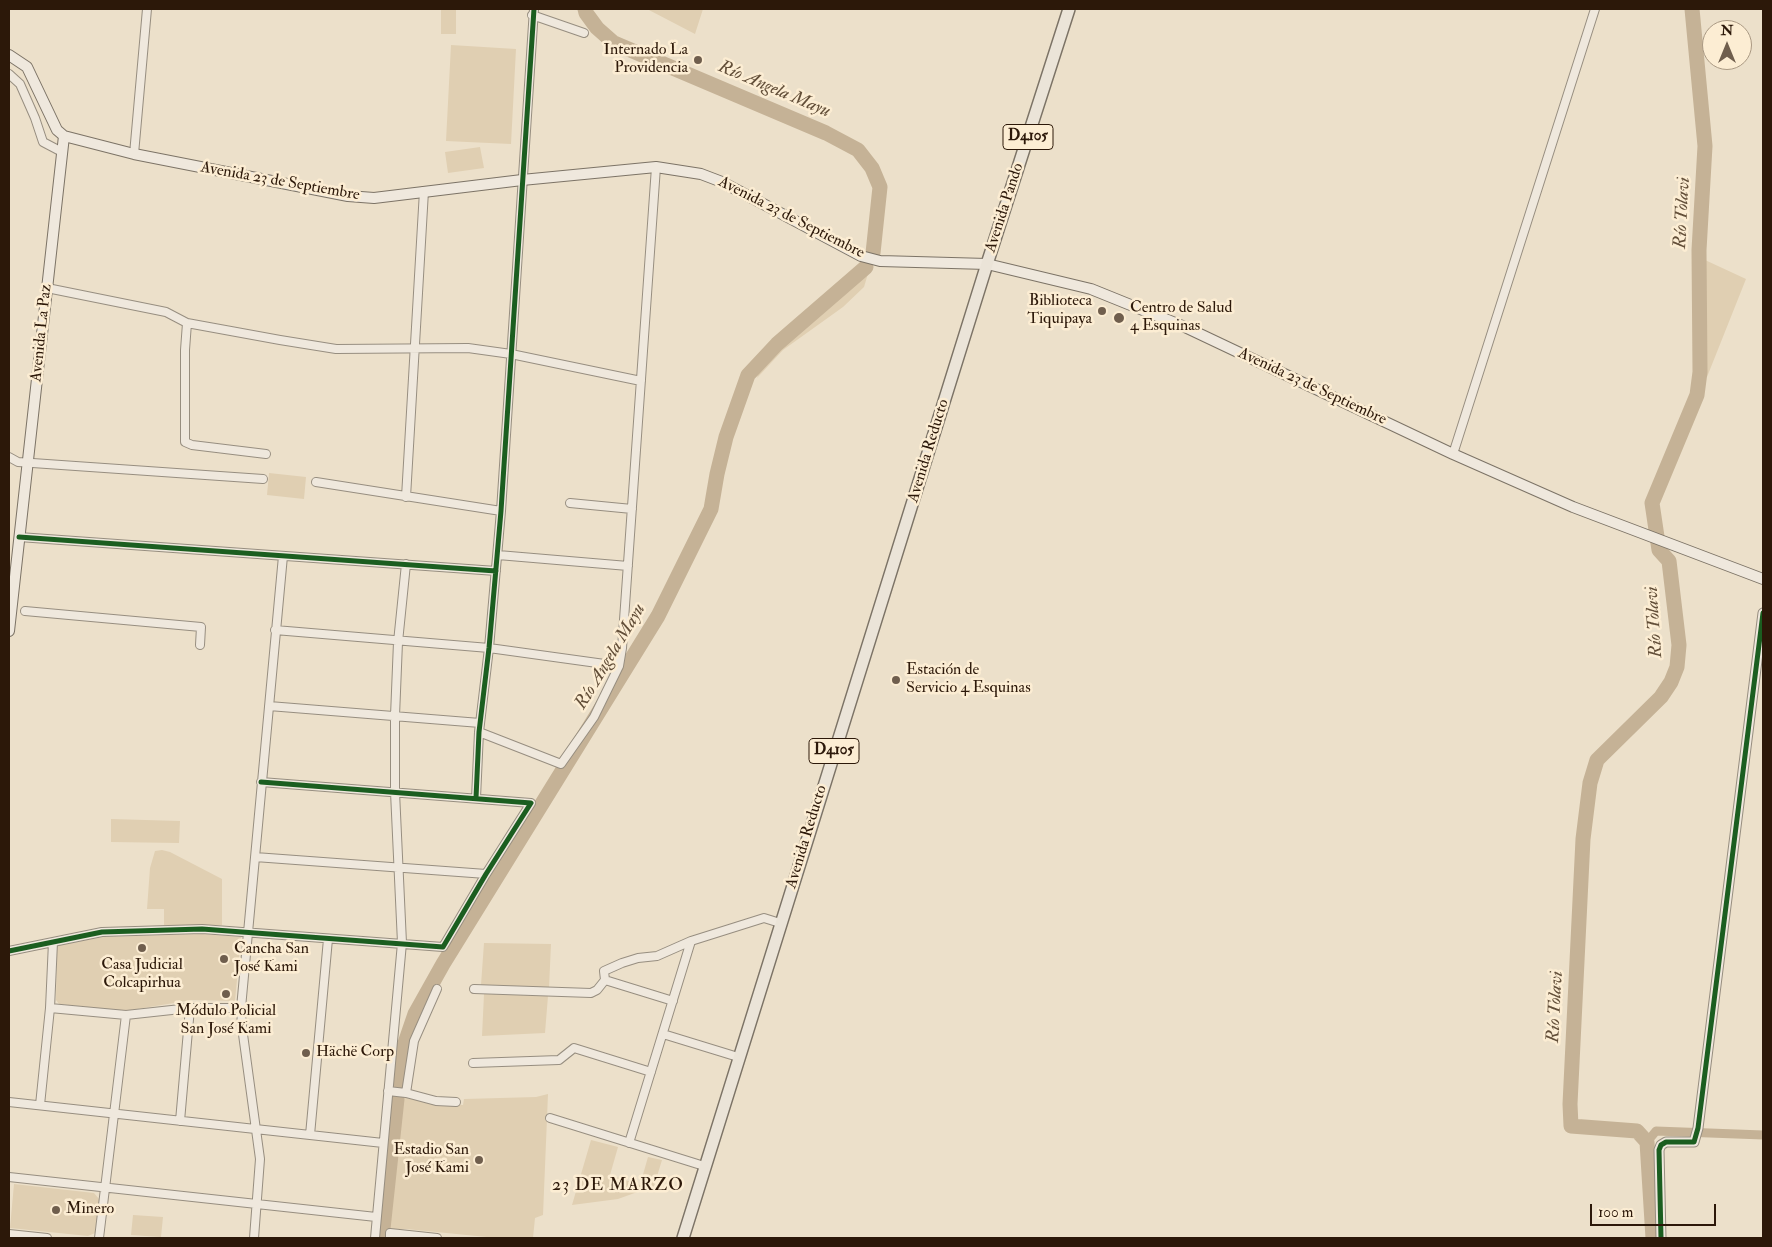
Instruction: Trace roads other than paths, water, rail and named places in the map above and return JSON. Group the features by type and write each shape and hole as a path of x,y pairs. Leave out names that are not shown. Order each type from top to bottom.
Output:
{"main road":[{"name":"Avenida Pando","path":"987,264 1069,9"},
{"path":"9,55 27,68 57,130 64,136"},
{"name":"Avenida 23 de Septiembre","path":"64,136 134,154 348,196 374,198 522,180 656,167 701,174 722,182 861,256 880,261 987,264 1091,289 1173,322 1454,454 1573,507 1763,579"},
{"name":"Avenida La Paz","path":"9,631 64,136"},
{"name":"Avenida Reducto","path":"682,1238 987,264"}],"street":[{"path":"134,154 147,9"},
{"path":"1454,454 1595,9"},
{"path":"476,798 479,732 498,555 533,12 584,33"},
{"path":"9,74 20,84 43,142 62,152"},
{"path":"479,732 561,764 594,716 619,666 622,648 656,167"},
{"path":"406,497 424,191"},
{"path":"47,288 166,312 188,323 336,349 468,348 511,354 641,381"},
{"path":"188,323 185,350 185,442 192,445 266,454"},
{"path":"9,457 18,462 263,479"},
{"path":"316,482 501,512"},
{"path":"570,503 632,509"},
{"path":"19,537 496,571"},
{"path":"498,555 628,566"},
{"path":"254,1238 260,1159 241,1008 283,556"},
{"path":"375,1238 402,943 400,867 394,792 398,642 406,564"},
{"path":"25,611 201,627 200,646"},
{"path":"1661,1238 1659,1150 1666,1142 1694,1142 1697,1133 1763,613"},
{"path":"275,630 398,642 489,648 619,666"},
{"path":"269,706 480,723"},
{"path":"9,951 102,932 202,929 328,940 402,943 443,947 531,803 261,782"},
{"path":"255,857 486,874"},
{"path":"474,989 591,993 597,990 605,980 604,971 638,958 658,956 691,941 764,918 780,923"},
{"path":"310,1135 328,940"},
{"path":"629,1143 691,941"},
{"path":"40,1106 50,1008 52,942"},
{"path":"605,980 673,1001"},
{"path":"406,1093 414,1041 437,989"},
{"path":"50,1008 126,1015 190,1008 241,1008"},
{"path":"180,1121 190,1008"},
{"path":"99,1238 126,1015"},
{"path":"663,1034 738,1057"},
{"path":"473,1063 559,1060 574,1048 651,1072"},
{"path":"388,1091 406,1093 436,1101 456,1102"},
{"path":"9,1102 383,1143"},
{"path":"550,1118 704,1166"},
{"path":"9,1177 376,1217"},
{"path":"390,1238 390,1233 437,1238"},
{"path":"9,1234 46,1238"}],"waterway":[{"name":"Río Angela Mayu","path":"585,9 597,28 614,43 826,133 858,150 872,168 880,187 873,253"},
{"name":"Río Tolavi","path":"1653,1238 1647,1142 1637,1131 1571,1126 1570,1104 1583,839 1590,783 1597,760 1661,697 1671,682 1677,667 1679,645 1669,561 1659,550 1652,503 1697,395 1700,372 1699,250 1705,146 1692,9"},
{"name":"Río Angela Mayu","path":"399,1083 403,1049 415,1014 443,964 658,616 711,509 726,437 748,375 777,344 866,267"},
{"name":"Río Angela Mayu","path":"382,1238 397,1099"},
{"path":"1647,1142 1656,1131 1763,1135"}],"place":[{"name":"Internado La Providencia","path":"698,60"},
{"name":"Biblioteca Tiquipaya","path":"1102,311"},
{"name":"Centro de Salud 4 Esquinas","path":"1119,318"},
{"name":"Estación de Servicio 4 Esquinas","path":"896,680"},
{"name":"Casa Judicial Colcapirhua","path":"142,948"},
{"name":"Cancha San José Kami","path":"224,959"},
{"name":"Módulo Policial San José Kami","path":"226,994"},
{"name":"Hächë Corp","path":"306,1053"},
{"name":"Estadio San José Kami","path":"479,1160"},
{"name":"Minero","path":"56,1210"}],"district":[{"name":"23 DE MARZO","path":"618,1186"}]}
